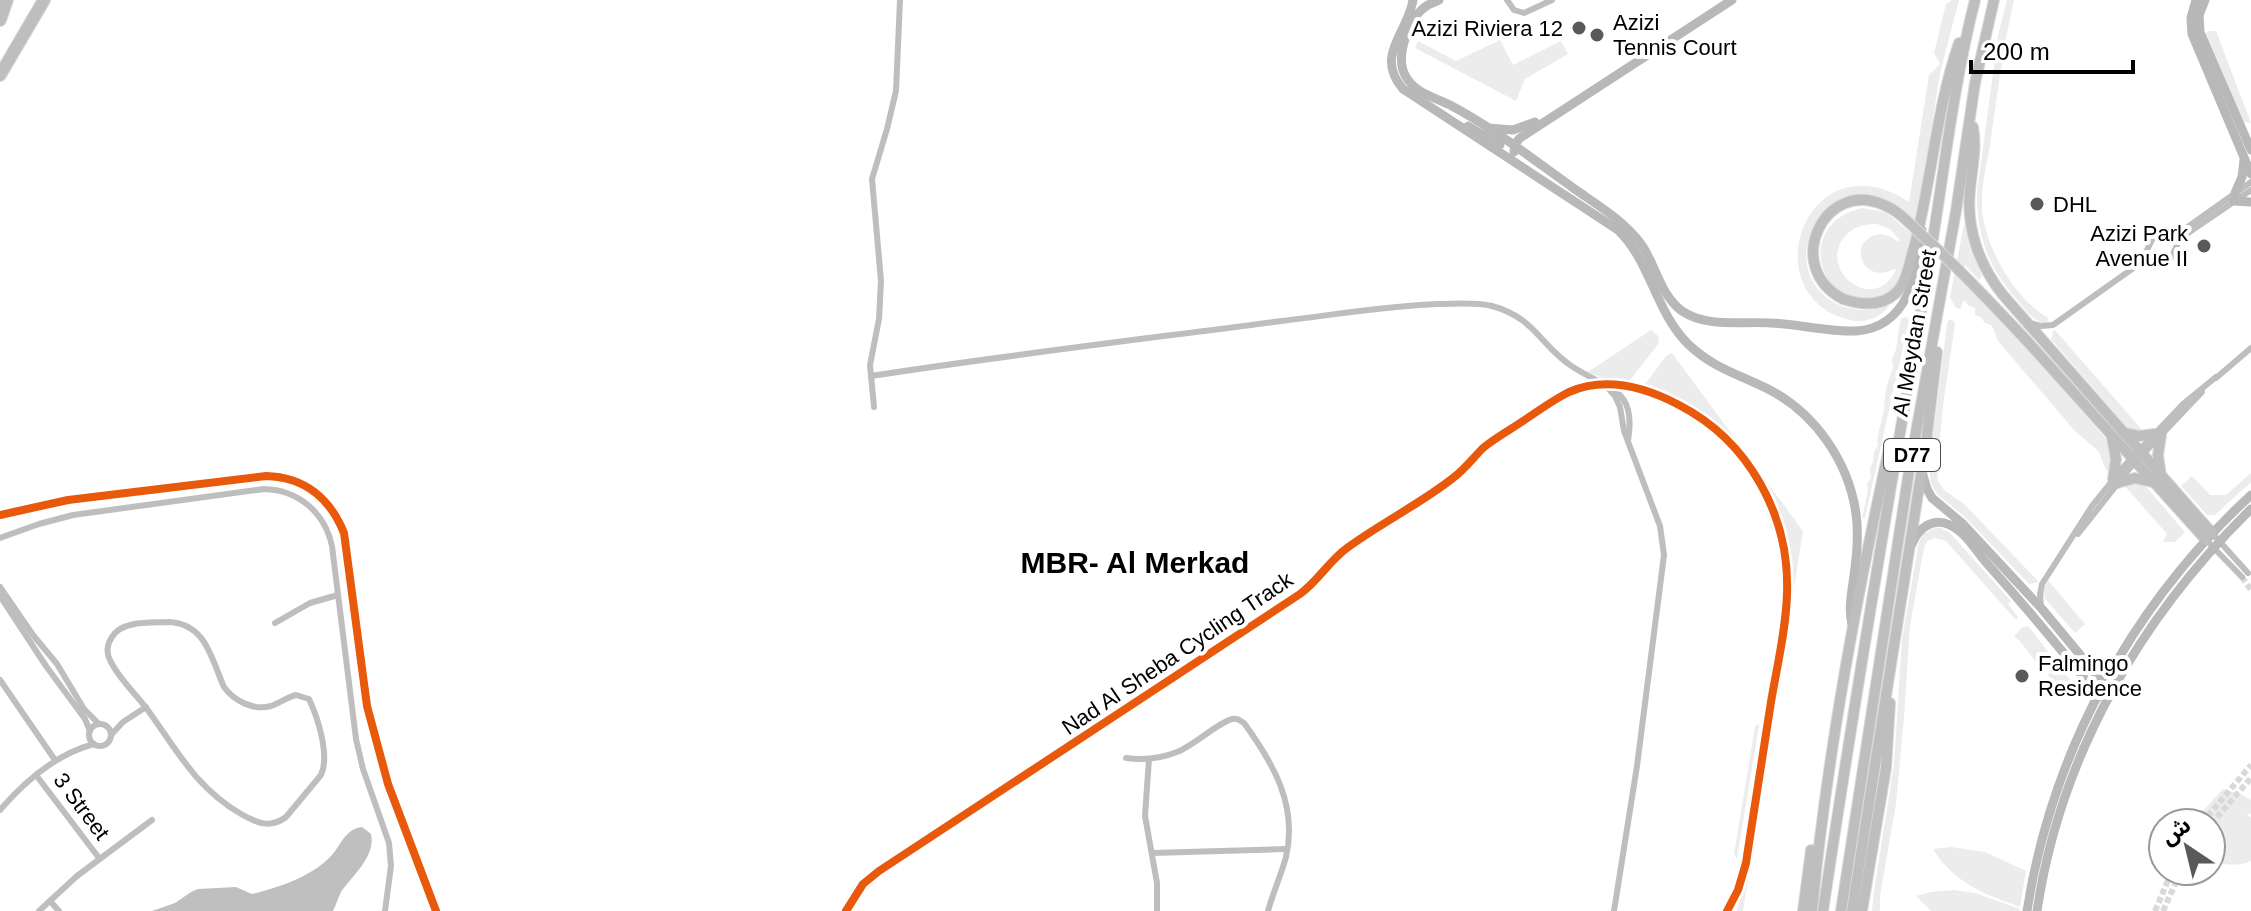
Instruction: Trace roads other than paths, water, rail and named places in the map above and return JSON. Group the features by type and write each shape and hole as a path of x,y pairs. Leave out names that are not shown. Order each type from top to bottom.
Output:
{"highway":[{"path":"0,20 7,0"},
{"path":"0,75 44,0"}],"main road":[{"name":"Al Meydan Street","path":"1823,911 1954,99 1975,0"},
{"name":"Al Meydan Street","path":"1841,911 1907,487 1945,279 1979,62 1994,0"},
{"path":"1970,19 1948,80 1923,215 1905,278 1897,292 1888,299 1871,303 1843,299 1828,289 1815,268 1813,250 1817,232 1827,217 1842,206 1859,201 1877,202 1892,209 1931,243 1977,287 2117,434 2157,435 2158,480"},
{"path":"1970,117 1975,147 1969,206 1974,241 1992,281 2117,434 2213,540"},
{"path":"1852,911 1921,469 1945,279"},
{"path":"1812,911 1824,802 1852,624 1895,421 1908,381"},
{"path":"2117,434 2115,481 2135,478 2158,480"},
{"path":"1862,911 1888,754 1890,665"},
{"path":"1803,911 1816,819 1824,802"}],"street":[{"path":"874,407 871,360 879,319 881,281 872,179 896,91 900,0"},
{"path":"1429,5 1414,0 1392,51 1394,75 1407,92 1605,220 1623,236 1643,262 1670,322 1696,351 1729,372 1781,396 1823,435 1843,470 1856,514 1858,545 1850,609 1852,624"},
{"path":"1439,0 1429,5 1415,20 1403,45 1401,60 1405,75 1418,90 1456,108 1487,128 1626,227 1648,255 1669,298 1683,311 1708,321 1778,323 1854,331 1879,325 1895,314 1910,292 1920,251 1923,215"},
{"path":"1507,0 1514,10 1524,13 1552,0"},
{"path":"1457,124 1477,130 1501,145 1512,145 1732,0"},
{"path":"2196,0 2194,38 2247,154 2251,174"},
{"path":"2195,19 2205,0"},
{"path":"1487,128 1517,129 1557,114"},
{"path":"1512,145 1516,164"},
{"path":"2235,197 2247,154"},
{"path":"2176,247 2188,233 2251,182"},
{"path":"2168,235 2185,229 2251,190"},
{"path":"2235,197 2251,202"},
{"path":"2049,349 2053,325 2132,269 2148,262 2169,260 2175,254 2173,238 2162,234 2154,236 2132,269"},
{"path":"2149,247 2151,255 2157,260"},
{"path":"871,376 1403,307 1467,303 1492,306 1516,316 1537,331 1567,363 1611,391 1620,407 1624,431 1660,526 1664,546 1637,766 1614,911"},
{"path":"2024,319 2037,325 2053,325"},
{"path":"2042,609 2040,594 2044,581 2115,481 2183,404 2251,348"},
{"path":"1921,469 1932,498 1963,524 2042,609 2110,692"},
{"path":"0,546 3,538 73,515 272,490 286,492 304,501 322,521 332,546 358,749 390,850 385,911"},
{"path":"2027,911 2052,802 2067,759 2103,683 2146,618 2251,495"},
{"path":"2037,911 2058,813 2081,751 2110,692 2213,540 2251,509"},
{"path":"1905,570 1914,539 1921,529 1939,522 1954,527 2018,598 2104,704"},
{"path":"2213,540 2245,575"},
{"path":"2018,584 2033,586 2044,581"},
{"path":"0,587 57,664 84,709 111,736"},
{"path":"275,623 310,603 338,595"},
{"path":"0,596 85,719 94,744"},
{"path":"169,622 186,625 199,634 224,687 240,701 257,707 272,705 296,695 309,699 324,751 325,768 283,820 275,824 259,823 225,805 202,784 182,761 146,707 112,664 108,654 111,638 126,626 169,622"},
{"path":"49,670 55,670 57,664"},
{"path":"0,680 55,760"},
{"path":"76,748 104,744 123,722 146,707"},
{"path":"1126,758 1149,759 1170,755 1185,749 1229,720 1242,721 1279,780 1288,816 1287,849 1268,911"},
{"path":"76,748 102,725 123,722"},
{"name":"3 Street","path":"0,810 36,775 76,748"},
{"path":"1149,759 1145,810 1157,887 1157,911"},
{"name":"3 Street","path":"36,775 99,858"},
{"path":"39,911 69,882 152,820"},
{"path":"1152,853 1287,849"},
{"path":"50,901 59,911"}],"tunnel":[{"path":"2242,577 2251,590"},
{"path":"2216,807 2251,765"},
{"path":"2226,807 2251,778"},
{"path":"2155,911 2165,887"},
{"path":"2163,911 2174,887"}],"place":[{"name":"Azizi Riviera 12","path":"1579,28"},
{"name":"Azizi Tennis Court","path":"1597,35"},
{"name":"DHL","path":"2037,204"},
{"name":"Azizi Park Avenue II","path":"2204,246"},
{"name":"Falmingo Residence","path":"2022,676"}],"district":[{"name":"MBR- Al Merkad","path":"1135,563"}]}
